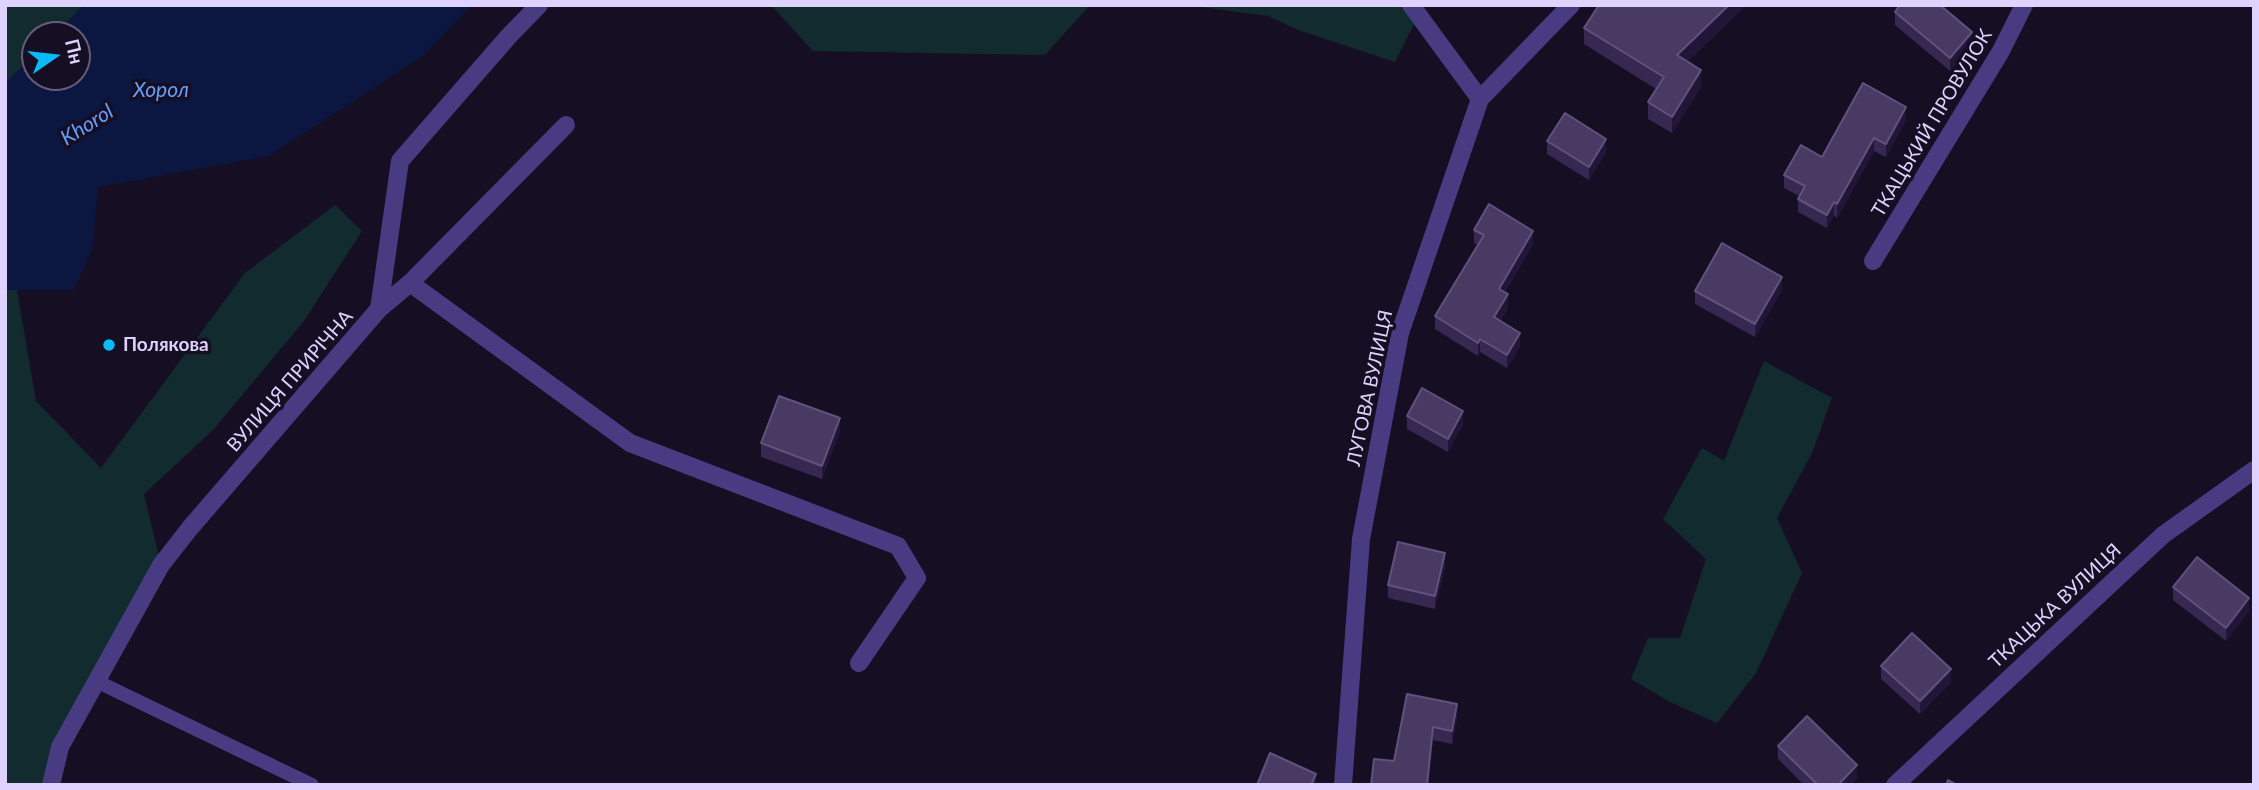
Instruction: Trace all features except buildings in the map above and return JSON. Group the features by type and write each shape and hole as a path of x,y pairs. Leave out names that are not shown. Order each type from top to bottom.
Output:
{"street":[{"name":"ВУЛИЦЯ ПРИРІЧНА","path":"51,785 60,747 161,565 379,309 400,161 539,5"},
{"path":"1411,5 1480,99"},
{"name":"ЛУГОВА ВУЛИЦЯ","path":"1343,785 1361,539 1400,333 1480,99 1570,5"},
{"name":"ТКАЦЬКИЙ ПРОВУЛОК","path":"1873,261 2001,51 2024,5"},
{"path":"379,309 410,283 566,125"},
{"path":"410,283 629,443 898,546 917,578 859,663"},
{"name":"ТКАЦЬКА ВУЛИЦЯ","path":"1895,785 2163,535 2254,470"}],"lane":[{"path":"96,681 312,785"}],"green space":[{"path":"5,5 84,5 68,21 21,21 21,68 5,83"},
{"path":"771,5 1090,5 1045,55 813,51"},
{"path":"1186,5 1411,5 1418,16 1395,62 1298,30 1268,16"},
{"path":"335,205 362,231 304,321 213,430 144,494 161,565 60,746 51,785 5,785 5,290 17,290 36,401 101,468 245,273"},
{"path":"1764,361 1832,398 1812,453 1777,518 1802,573 1756,673 1717,723 1670,702 1631,679 1648,638 1680,638 1706,559 1663,519 1702,448 1724,461"}],"water":[{"name":"Хорол","path":"84,5 472,5 424,55 269,156 98,187 92,250 73,290 5,290 5,83 21,68 21,91 91,91 91,21 68,21"}],"place":[{"name":"Полякова","path":"109,345"}],"water label":[{"name":"Khorol","path":"87,125"}]}
